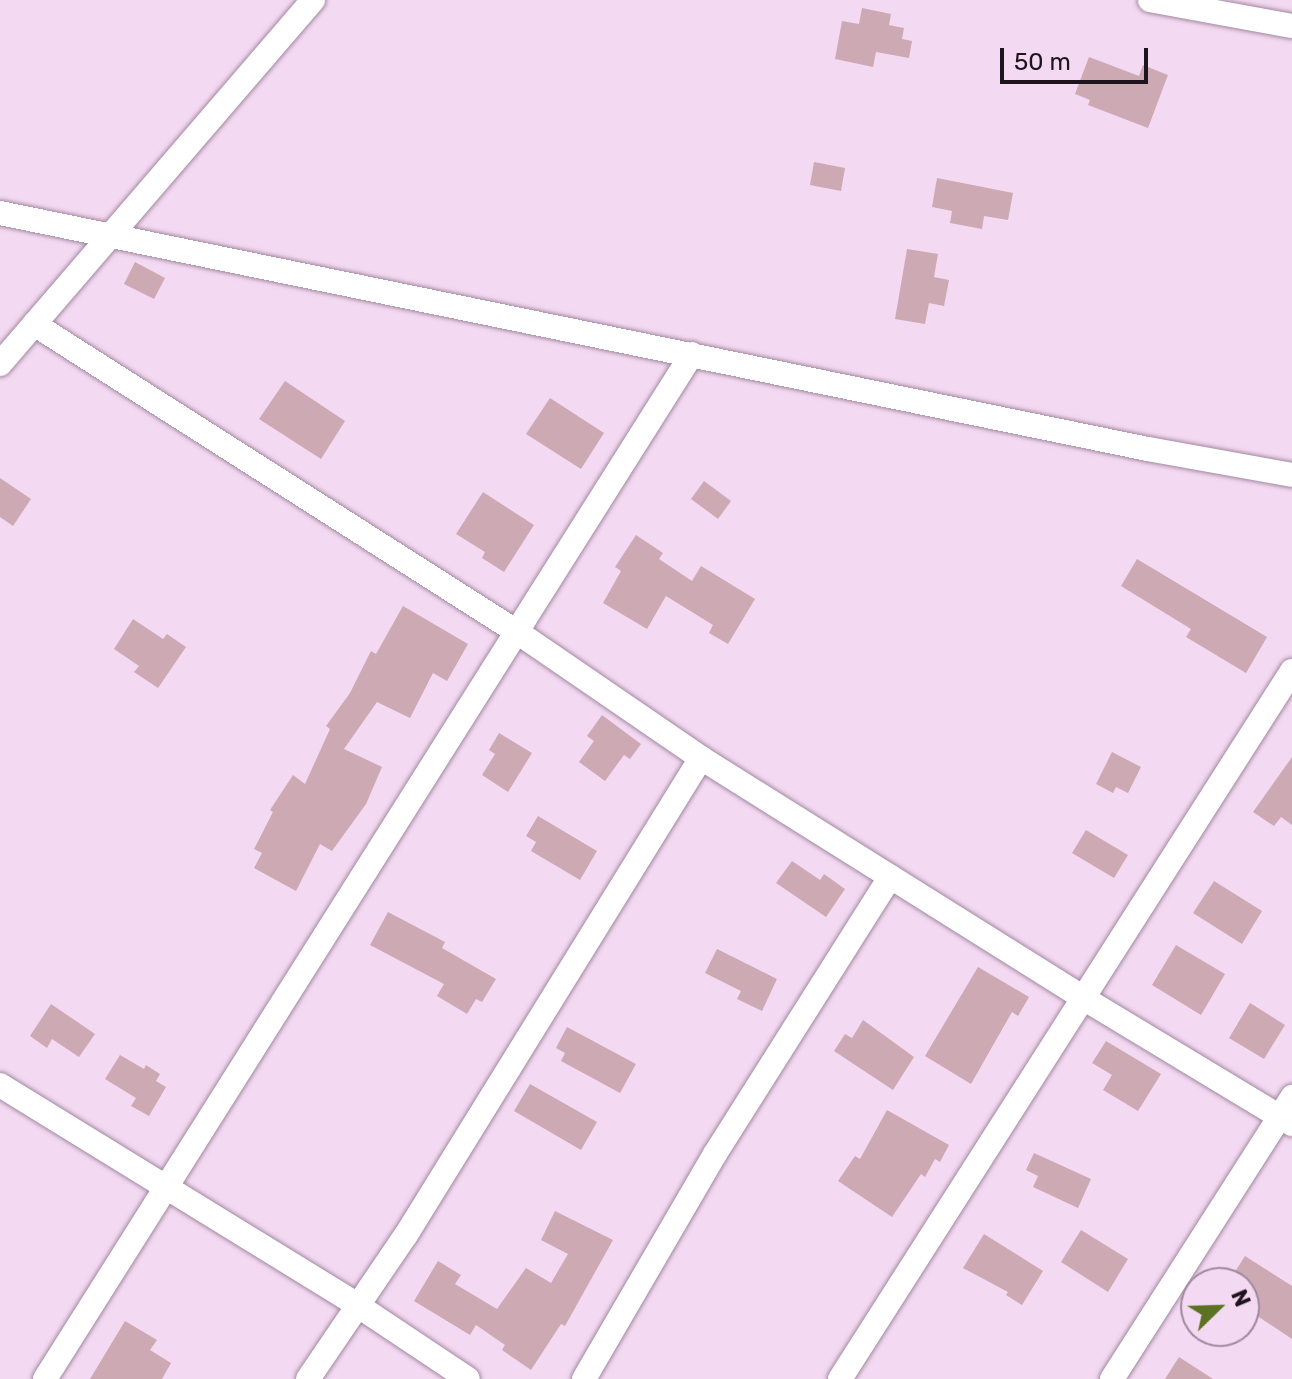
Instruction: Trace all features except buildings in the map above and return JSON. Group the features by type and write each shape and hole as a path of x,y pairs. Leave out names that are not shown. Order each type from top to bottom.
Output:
{"street":[{"path":"0,364 313,0"},
{"path":"1150,0 1292,26"},
{"path":"0,213 1148,449 1292,475"},
{"path":"34,324 517,632 701,758 890,877 1083,998 1288,1113 1112,1379"},
{"path":"45,1379 692,354"},
{"path":"840,1379 1292,671"},
{"path":"308,1379 406,1235 701,758"},
{"path":"584,1379 715,1154 890,877"},
{"path":"0,1085 357,1305 468,1379"}]}
